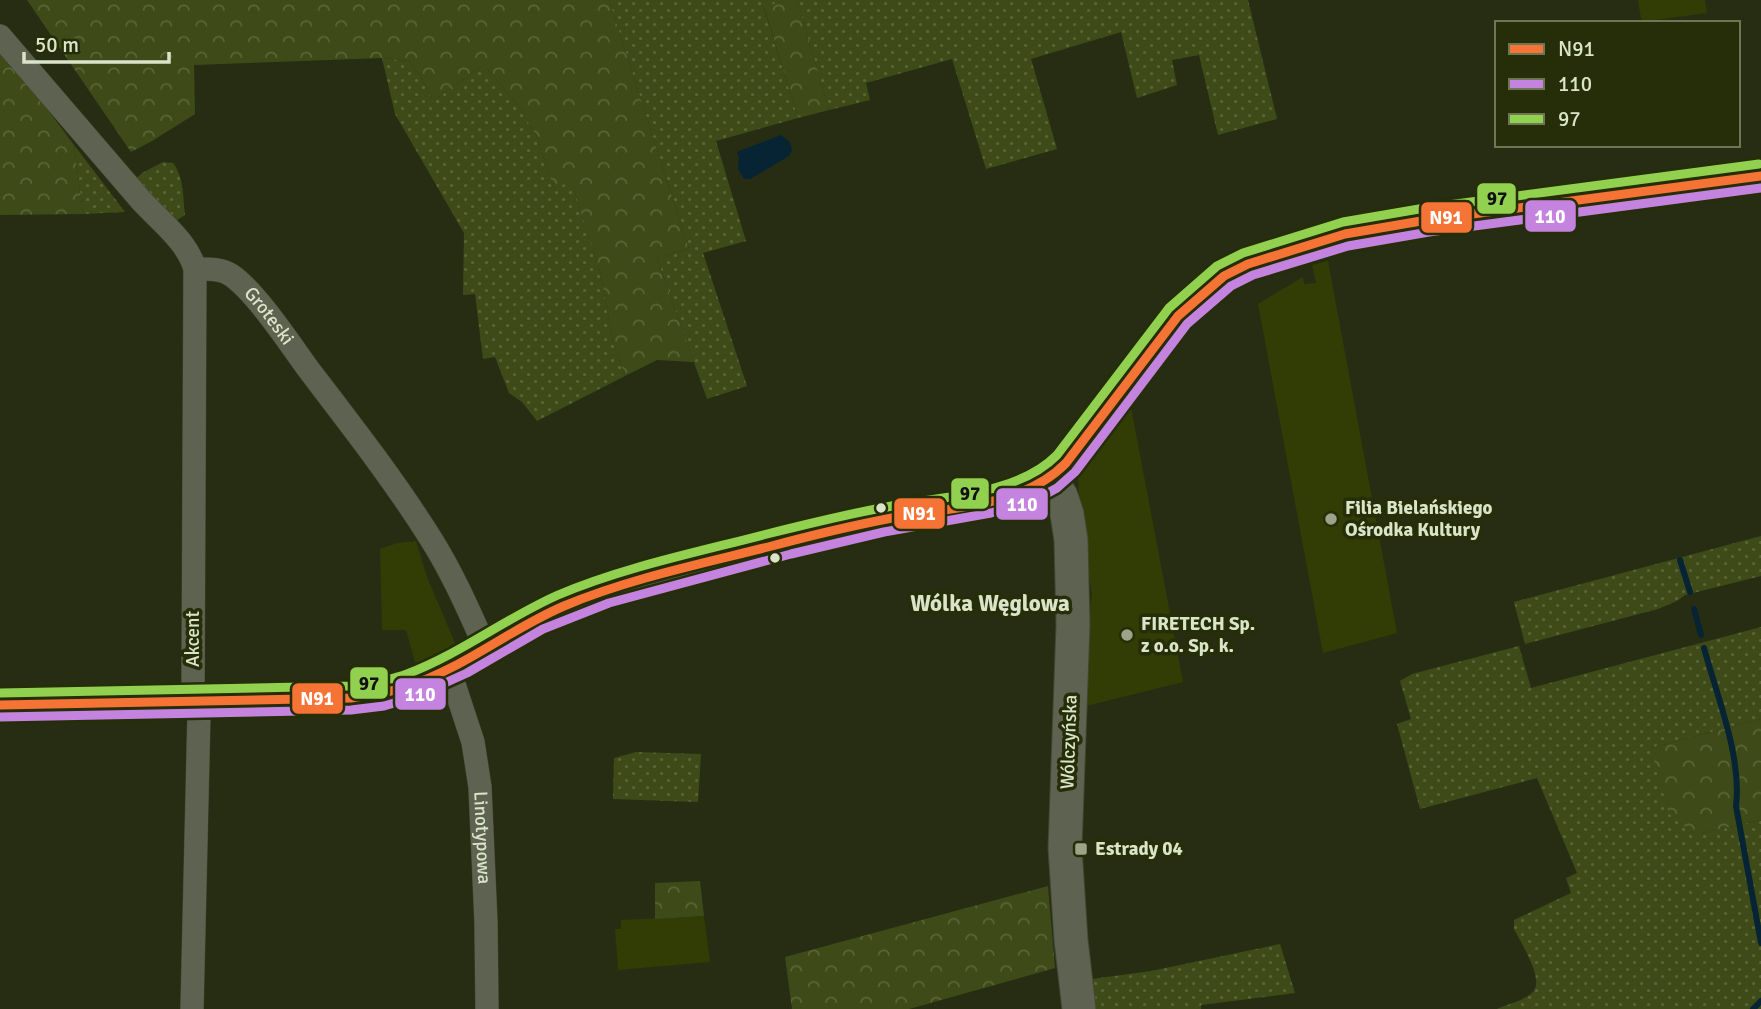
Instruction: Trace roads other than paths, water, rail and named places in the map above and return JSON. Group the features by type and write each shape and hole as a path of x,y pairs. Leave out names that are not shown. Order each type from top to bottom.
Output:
{"main road":[{"path":"0,705 375,697 429,680 544,615 604,593 782,543 883,519 1020,492 1050,479 1066,463 1178,316 1224,276 1248,264 1345,234 1427,220 1761,176"},
{"name":"Wólczyńska","path":"1050,479 1061,496 1071,540 1073,625 1065,848 1079,1009"}],"street":[{"path":"0,36 184,247 192,258 195,269"},
{"name":"Groteski","path":"195,269 213,269 229,274 262,308 290,344 394,484 431,539 457,585 486,649"},
{"name":"Akcent","path":"192,1009 199,713 195,702 195,269"},
{"name":"Linotypowa","path":"449,669 473,742 480,787 487,1009"}],"water":[{"path":"781,135 790,142 792,150 789,156 750,179 744,179 738,169 737,152"}],"waterway":[{"path":"1680,560 1690,592"},
{"path":"1694,609 1701,635"},
{"path":"1704,648 1732,747 1737,787 1736,806 1761,943"},
{"path":"1753,1009 1761,1001"}],"place":[{"name":"Filia Bielańskiego Ośrodka Kultury","path":"1331,519"},
{"name":"FIRETECH Sp. z o.o. Sp. k.","path":"1127,635"},
{"name":"Estrady 04","path":"1081,849"}],"district":[{"name":"Wólka Węglowa","path":"990,603"}]}
